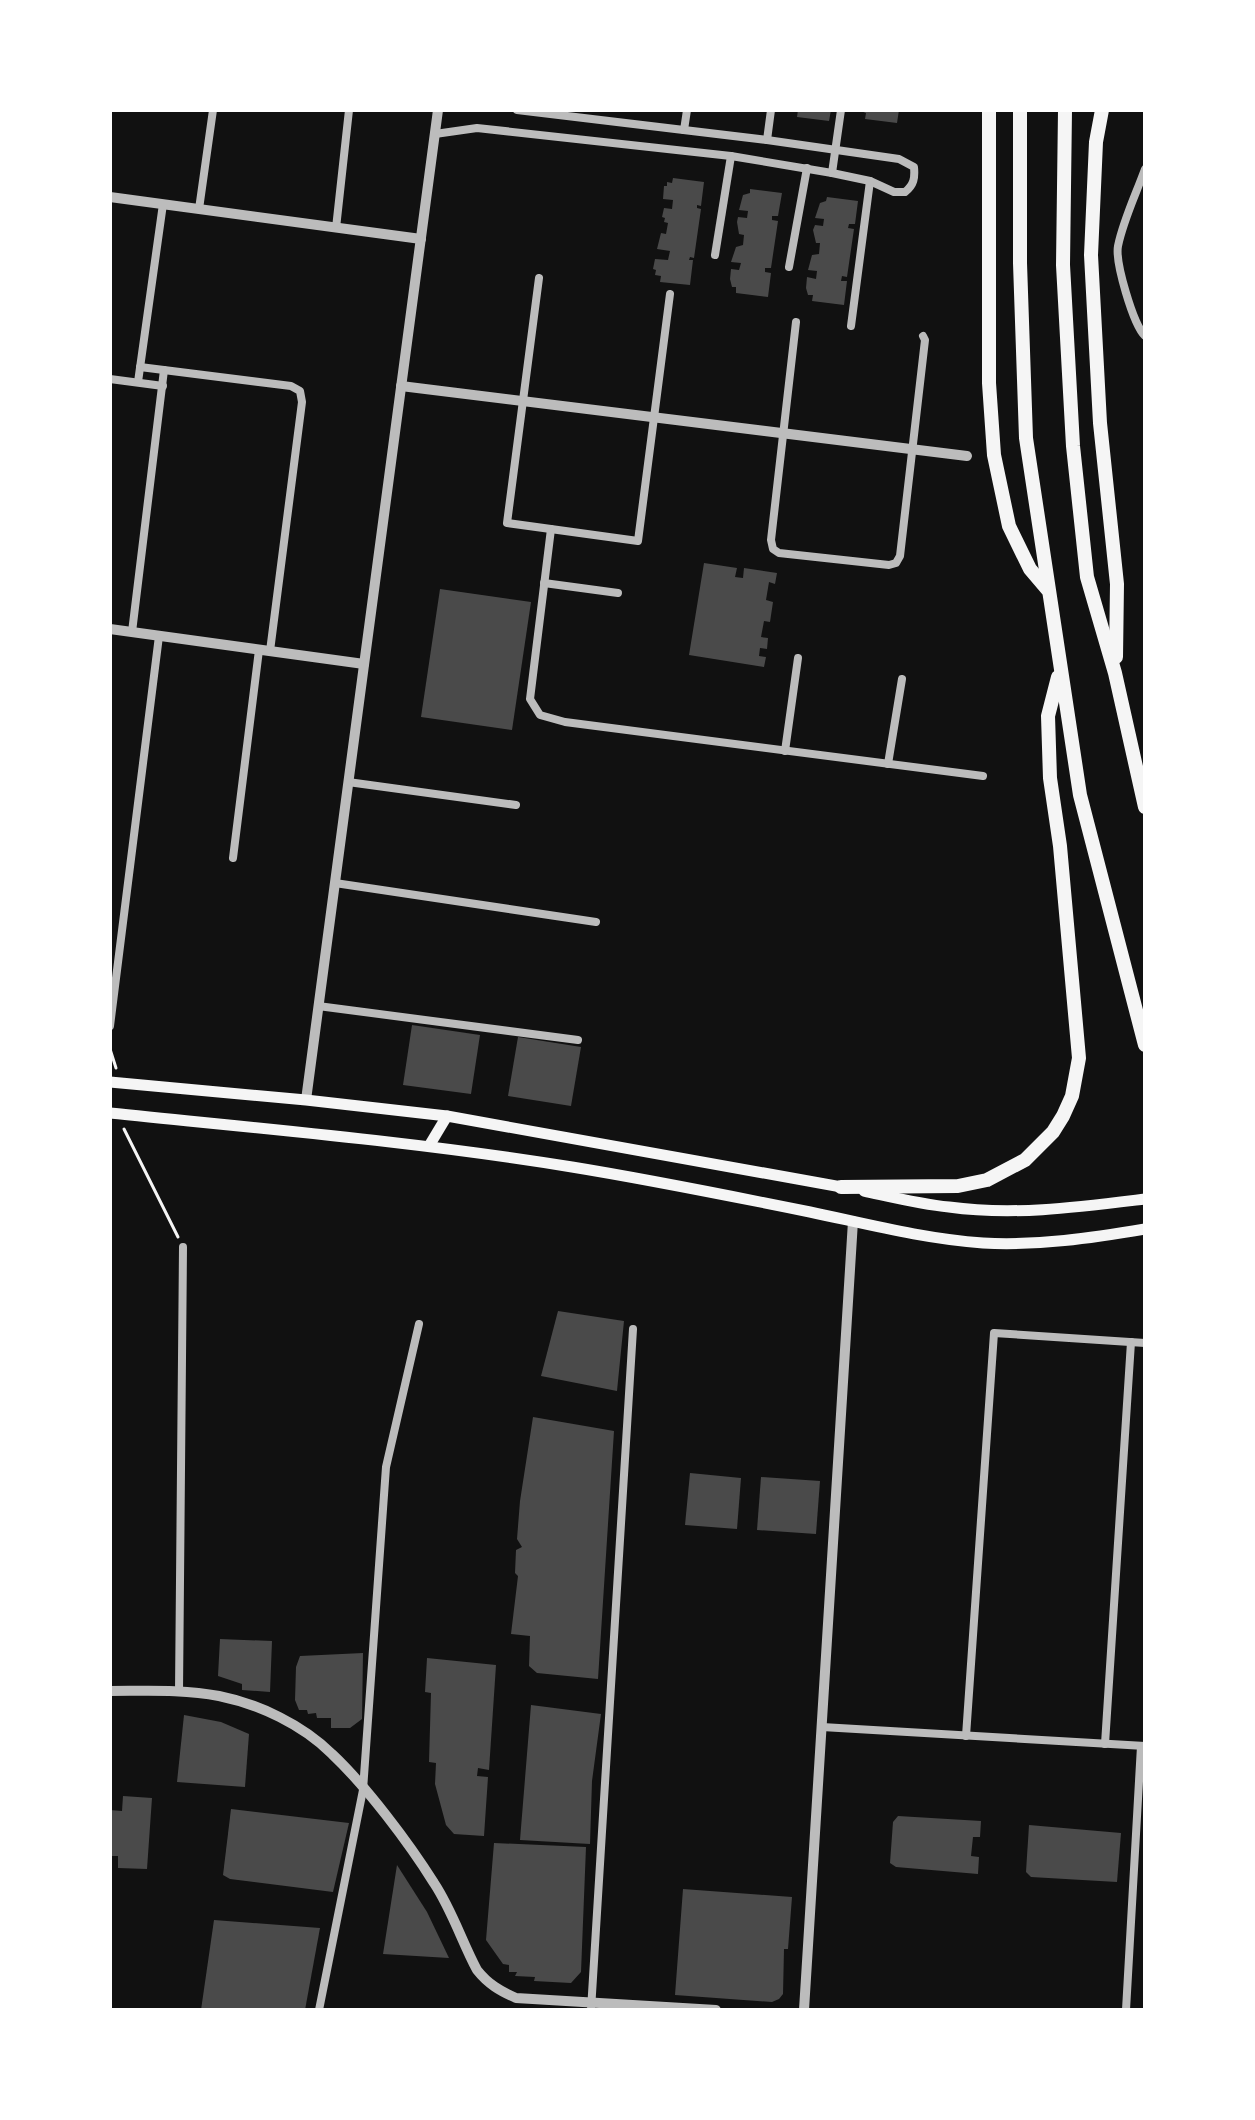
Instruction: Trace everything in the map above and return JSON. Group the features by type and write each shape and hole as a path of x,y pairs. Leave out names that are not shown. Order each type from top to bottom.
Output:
{"highway":[{"path":"989,110 989,383 994,455 1009,526 1030,569 1048,590"},
{"path":"1020,110 1020,263 1026,438 1080,795 1145,1045"},
{"path":"1065,110 1063,265 1073,446 1087,577 1115,673 1145,807"},
{"path":"1102,110 1096,142 1091,255 1100,423 1117,584 1115,673"},
{"path":"841,1187 958,1186 987,1180 1025,1160 1053,1132 1072,1096 1079,1058 1060,846 1050,778 1048,716 1061,669"}],"main road":[{"path":"115,1082 447,1116 950,1208 1025,1211 1145,1199"},
{"path":"113,1113 429,1146 573,1167 942,1240 987,1243 1093,1238 1145,1229"},
{"path":"429,1146 447,1116"}],"street":[{"path":"199,209 213,110"},
{"path":"336,228 349,110"},
{"path":"306,1100 438,110"},
{"path":"435,134 477,128 731,156 870,181 894,192 905,192 912,186 914,167 899,159 517,110"},
{"path":"607,120 609,110"},
{"path":"684,130 687,110"},
{"path":"767,140 771,110"},
{"path":"832,173 841,110"},
{"path":"715,255 731,156"},
{"path":"789,267 807,168"},
{"path":"1145,169 1117,249 1128,300 1145,336"},
{"path":"851,326 870,181"},
{"path":"110,197 421,239"},
{"path":"138,382 163,204"},
{"path":"539,278 507,523 638,541 670,294"},
{"path":"796,322 771,540 773,549 779,553 858,562 889,565 896,563 900,556 925,340 923,336"},
{"path":"140,367 291,386 300,391 302,402 233,858"},
{"path":"132,632 164,370"},
{"path":"110,379 163,386"},
{"path":"401,386 967,456"},
{"path":"551,529 530,699 540,715 565,722 983,776"},
{"path":"544,583 618,593"},
{"path":"110,629 364,664"},
{"path":"110,1026 159,636"},
{"path":"785,751 798,658"},
{"path":"888,764 902,679"},
{"path":"348,782 516,805"},
{"path":"335,883 596,922"},
{"path":"318,1006 578,1040"},
{"path":"804,2010 853,1221"},
{"path":"179,1692 183,1247"},
{"path":"319,2010 363,1790 386,1467 419,1324"},
{"path":"591,2007 633,1329"},
{"path":"966,1736 994,1333 1145,1343"},
{"path":"1105,1744 1131,1342"},
{"path":"110,1691 220,1696 280,1718 333,1754 435,1884 469,1954 487,1982 516,1998 591,2007 716,2010"},
{"path":"822,1727 1143,1746 1126,2010"}],"path":[{"path":"110,1049 115,1082"},
{"path":"113,1113 183,1247"}],"building":[{"path":"798,110 831,110 829,121 797,117"},
{"path":"858,110 899,110 897,123 865,119 866,113"},
{"path":"673,178 704,182 701,206 697,205 701,209 694,258 690,257 689,260 693,260 690,285 660,282 661,276 655,275 656,270 653,269 655,259 668,260 670,251 657,249 661,233 666,234 668,223 662,217 664,208 672,209 673,200 663,199 664,186 667,182 672,183"},
{"path":"750,189 782,193 778,216 772,216 772,220 778,221 771,268 765,268 765,272 771,273 768,297 736,293 730,279 731,269 739,270 741,263 731,262 736,247 743,245 744,235 739,234 737,222 738,217 747,218 748,211 739,210 743,195 750,193"},
{"path":"827,197 858,201 855,224 849,224 848,228 854,229 847,277 842,276 841,281 847,281 844,305 812,301 813,295 808,295 806,288 807,277 816,279 817,271 808,270 812,255 819,254 820,243 816,243 813,230 815,225 823,226 824,219 815,218 820,203"},
{"path":"704,563 737,568 735,577 743,578 744,568 777,573 775,584 769,582 766,600 773,602 770,622 764,621 761,637 768,638 767,649 760,648 759,656 766,657 764,667 689,655"},
{"path":"440,589 531,602 512,730 421,717"},
{"path":"412,1025 480,1035 471,1094 403,1085"},
{"path":"518,1037 581,1047 571,1106 508,1096"},
{"path":"558,1311 624,1321 617,1391 541,1376"},
{"path":"533,1417 614,1431 598,1679 537,1673 529,1666 530,1636 511,1634 518,1576 515,1573 516,1550 522,1547 517,1539 520,1501"},
{"path":"690,1473 741,1478 737,1529 685,1525"},
{"path":"761,1477 820,1481 816,1534 757,1530"},
{"path":"220,1639 272,1641 270,1692 242,1690 242,1684 218,1676"},
{"path":"363,1653 362,1719 350,1728 331,1728 331,1718 317,1718 316,1713 299,1710 295,1700 296,1667 300,1656"},
{"path":"427,1658 496,1665 489,1770 478,1768 477,1776 488,1777 484,1836 454,1834 446,1825 435,1784 436,1763 429,1762 431,1693 425,1692"},
{"path":"531,1705 601,1714 592,1781 590,1844 520,1840"},
{"path":"184,1715 221,1722 249,1734 245,1787 177,1782"},
{"path":"123,1796 152,1798 147,1869 118,1868 118,1856 110,1856 110,1810 122,1811"},
{"path":"231,1809 349,1823 333,1892 230,1879 223,1875"},
{"path":"898,1816 981,1821 980,1837 973,1837 971,1856 979,1857 978,1874 896,1867 890,1863 893,1822"},
{"path":"1029,1825 1121,1833 1117,1882 1031,1877 1026,1872"},
{"path":"494,1843 586,1847 581,1972 571,1983 534,1981 535,1977 515,1976 517,1972 509,1972 509,1965 503,1964 486,1940"},
{"path":"397,1865 427,1912 449,1958 383,1954"},
{"path":"683,1889 792,1897 788,1949 784,1949 783,1994 779,1999 772,2002 675,1995"},
{"path":"214,1920 320,1928 305,2010 201,2010"}]}
